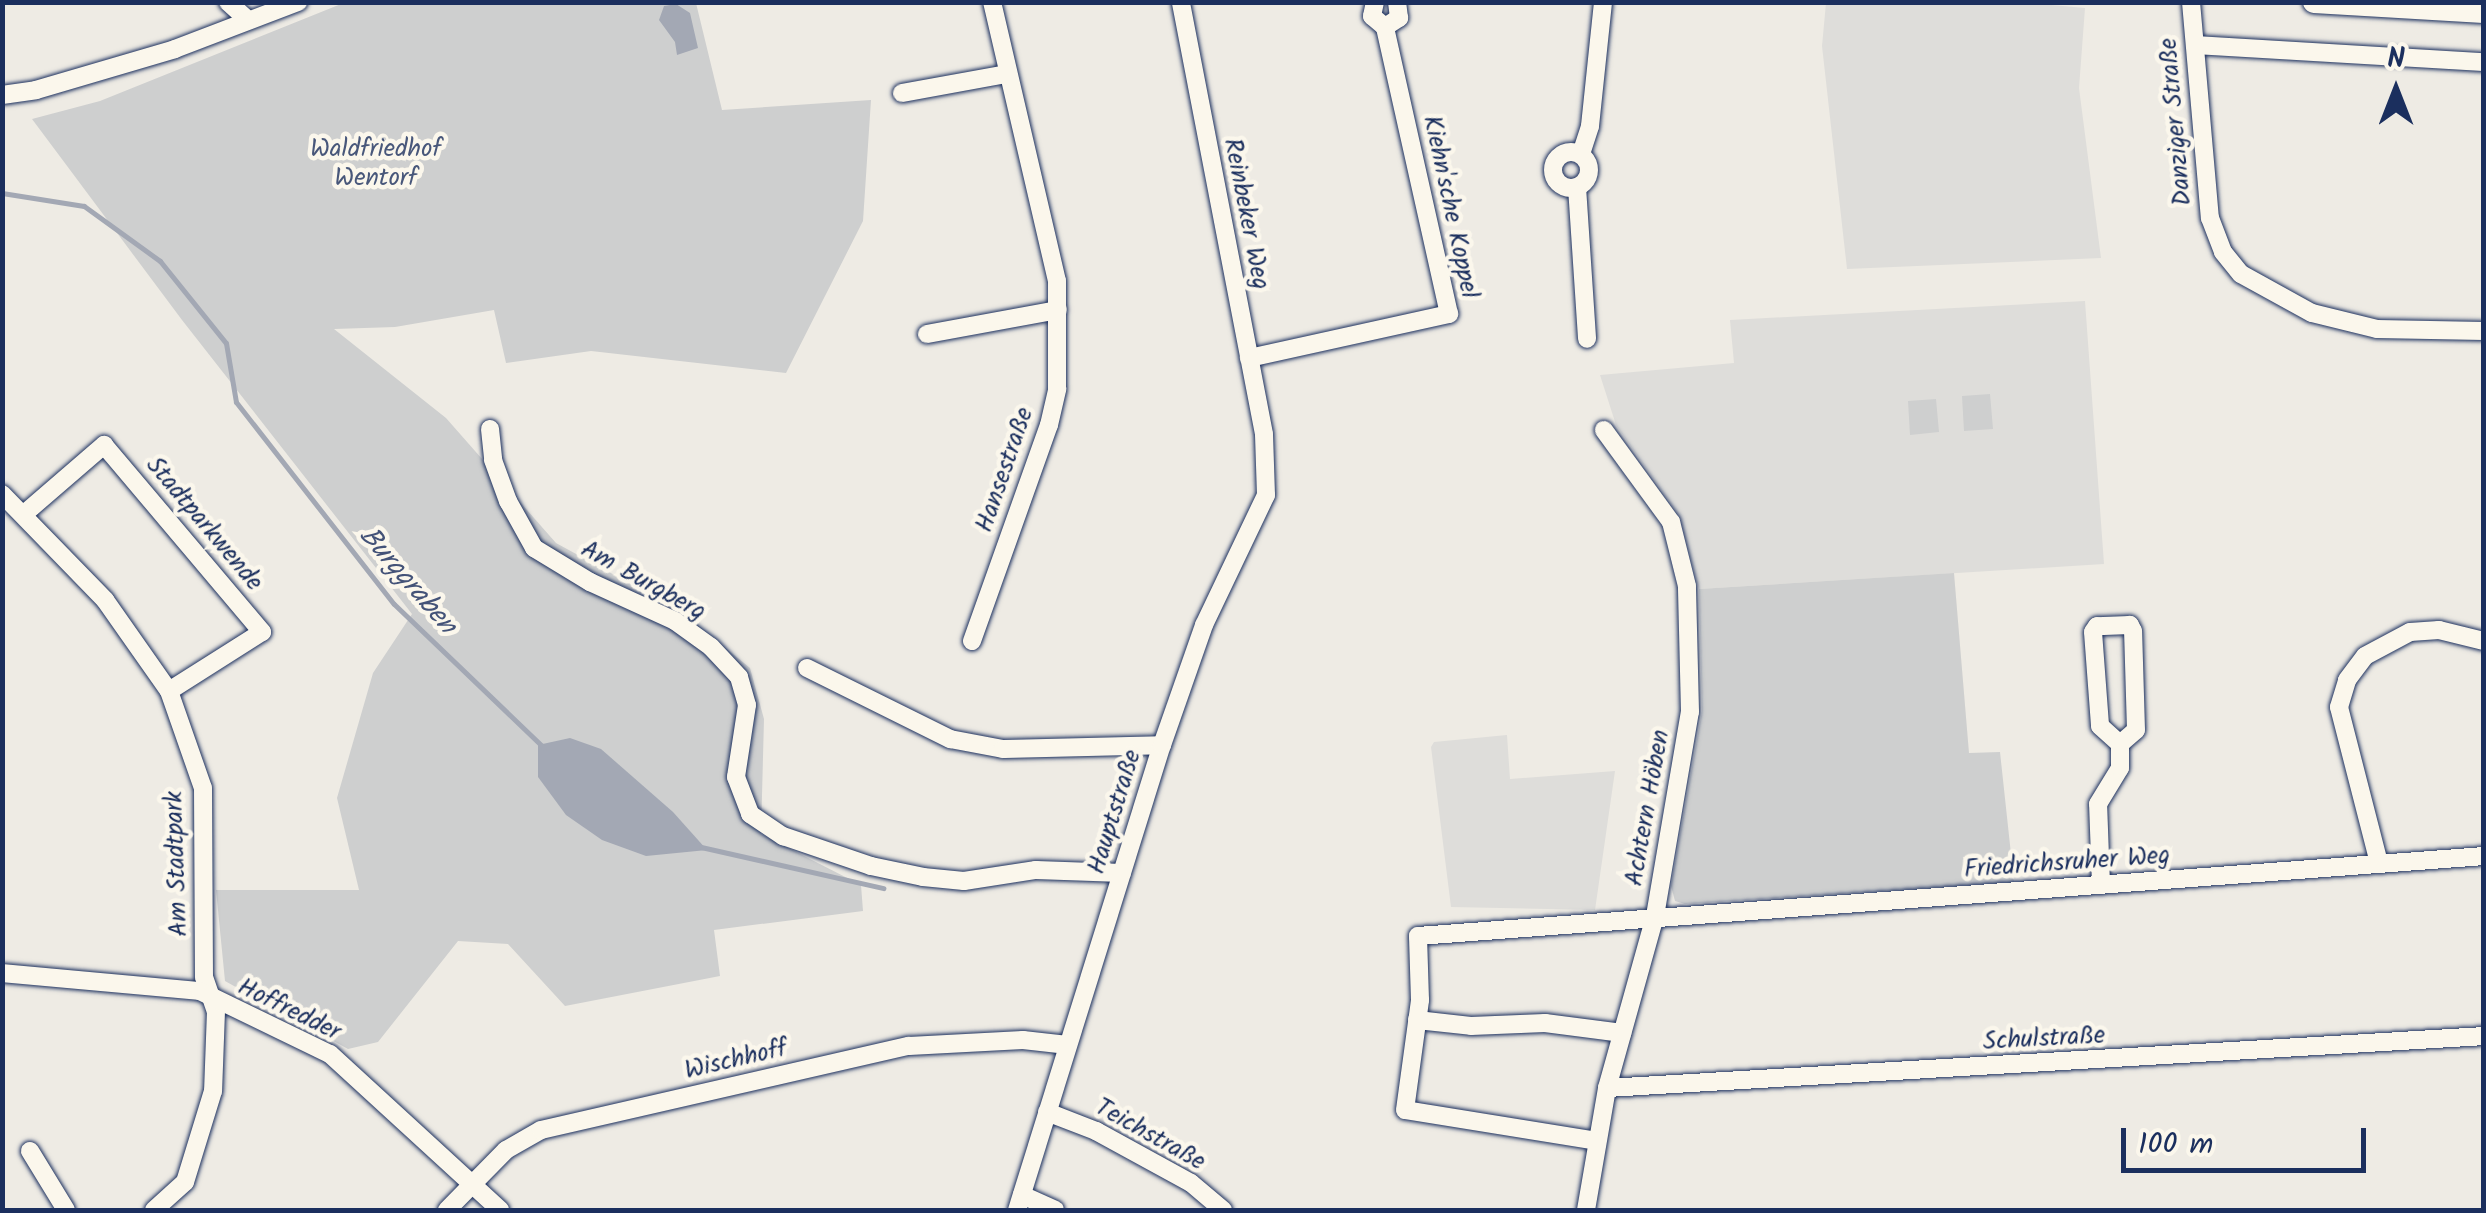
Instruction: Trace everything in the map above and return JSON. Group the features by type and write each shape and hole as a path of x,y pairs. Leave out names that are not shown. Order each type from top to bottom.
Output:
{"main road":[{"path":"2314,2 2484,12"}],"street":[{"path":"228,2 248,20"},
{"path":"2,95 36,90 175,49 298,2"},
{"name":"Hansestraße","path":"972,641 1049,425 1057,389 1056,281 992,2"},
{"name":"Reinbeker Weg","path":"1181,2 1264,434"},
{"name":"Kiehn'sche Koppel","path":"1250,358 1450,314 1385,27 1372,16 1376,2"},
{"path":"1385,27 1399,18 1396,2"},
{"path":"1580,154 1590,126 1602,2"},
{"name":"Danziger Straße","path":"2191,2 2210,218 2223,252 2240,274 2312,312 2377,329 2484,331"},
{"path":"2195,45 2484,62"},
{"path":"902,94 1007,74"},
{"path":"1577,187 1560,184 1552,168 1563,154 1580,154 1588,163 1588,175 1577,187 1587,339"},
{"path":"927,334 1058,310"},
{"name":"Am Burgberg","path":"490,429 498,474 534,548 590,582 674,621 711,647 739,677 747,705 736,777 750,814 783,836 871,866 923,877 964,881 1036,870 1122,873"},
{"name":"Achtern Höben","path":"1586,1210 1606,1088 1655,916 1690,712 1687,586 1671,522 1604,430"},
{"name":"Hauptstraße","path":"1020,1202 1162,745 1204,625 1266,495 1264,434"},
{"name":"Stadtparkwende","path":"24,514 104,445 262,632 168,691"},
{"name":"Am Stadtpark","path":"2,494 105,600 168,691 204,788 204,977 216,1011 213,1091 185,1182 154,1210"},
{"path":"2101,884 2098,804 2120,768 2120,744 2100,726 2093,632 2097,626 2130,625 2133,631 2136,730 2120,744"},
{"path":"2379,863 2339,707 2347,680 2365,656 2410,632 2439,630 2484,640"},
{"path":"808,668 950,739 1003,749 1162,745"},
{"name":"Friedrichsruher Weg","path":"1417,1020 1418,936 2484,856"},
{"name":"Hoffredder","path":"2,974 200,991 210,1000 330,1054 500,1210"},
{"path":"1598,1141 1405,1110 1417,1020 1471,1026 1546,1023 1622,1034"},
{"name":"Schulstraße","path":"1606,1088 2484,1036"},
{"name":"Wischhoff","path":"447,1210 506,1150 541,1130 908,1046 1023,1040 1068,1045"},
{"name":"Teichstraße","path":"1047,1112 1096,1131 1191,1183 1223,1210"},
{"path":"30,1151 66,1210"},
{"path":"1020,1202 1055,1210"}],"shaded area":[{"path":"1826,3 2028,3 2085,8 2079,88 2101,258 1847,269 1822,46"},
{"path":"676,4 690,13 698,48 677,55 675,42 659,20 664,6"},
{"path":"2085,301 2104,564 1699,589 1679,515 1616,425 1600,375 1734,363 1730,320"},
{"path":"1507,735 1510,779 1615,771 1595,910 1451,907 1431,747 1434,742"},
{"path":"570,738 601,749 673,812 707,850 646,856 602,840 566,815 538,777 538,745"}],"green space":[{"name":"Waldfriedhof Wentorf","path":"346,2 696,3 722,110 871,100 863,221 786,373 591,351 506,363 494,310 395,327 334,329 446,418 556,543 682,612 750,668 764,719 761,834 861,885 863,911 714,930 720,976 565,1006 508,944 458,941 378,1042 348,1049 225,981 216,890 359,890 337,798 373,673 412,614 182,320 32,119 100,101"},
{"path":"1990,394 1993,429 1964,431 1962,396"},
{"path":"1936,399 1939,432 1910,435 1908,401"},
{"path":"1954,573 1969,753 2000,752 2014,882 1685,904 1675,901 1671,886 1702,711 1699,589"}],"waterway":[{"name":"Burggraben","path":"2,193 84,206 160,261 226,343 236,402 394,604 544,748"},
{"name":"Burggraben","path":"701,847 883,888"}]}
